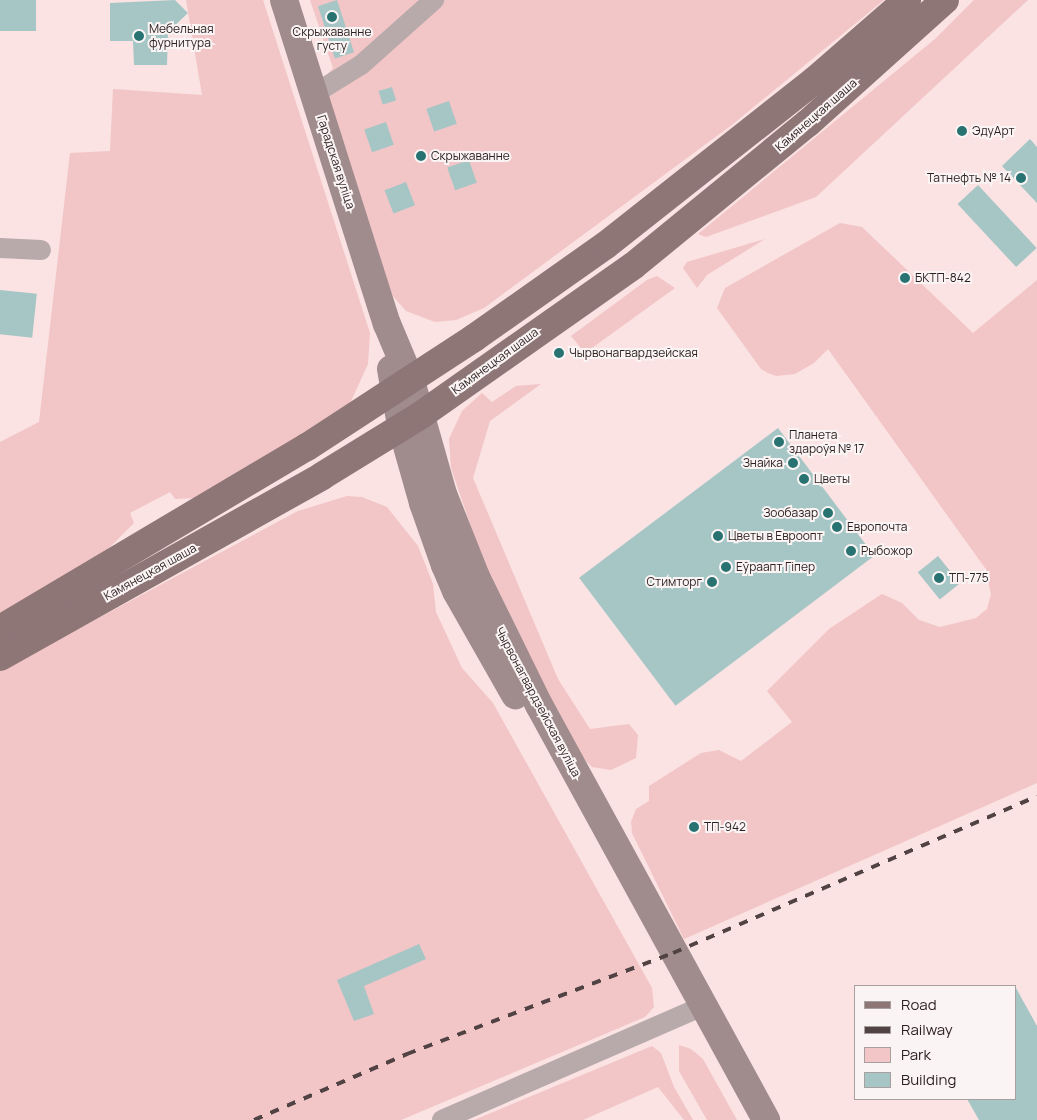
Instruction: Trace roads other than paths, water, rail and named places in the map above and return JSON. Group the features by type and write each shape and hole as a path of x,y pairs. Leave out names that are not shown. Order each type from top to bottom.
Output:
{"main road":[{"name":"Гарадская вуліца","path":"284,0 387,324 402,386"},
{"name":"Камянецкая шаша","path":"0,629 402,386 606,245 800,91 907,0"},
{"name":"Камянецкая шаша","path":"0,657 322,476 411,420 641,260 802,129 945,0"},
{"name":"Чырвонагвардзейская вуліца","path":"402,386 411,420 503,635 697,1009 752,1120"},
{"name":"Чырвонагвардзейская вуліца","path":"697,1009 766,1120"}],"street":[{"path":"314,94 361,65 434,0"},
{"path":"0,248 41,250"},
{"path":"442,1120 697,1009"}],"railway":[{"path":"254,1120 407,1054 673,953 1037,796"}],"place":[{"name":"Скрыжаванне густу","path":"332,17"},
{"name":"Мебельная фурнитура","path":"139,36"},
{"name":"ЭдуАрт","path":"962,131"},
{"name":"Скрыжаванне","path":"421,156"},
{"name":"Татнефть № 14","path":"1021,178"},
{"name":"БКТП-842","path":"905,278"},
{"name":"Чырвонагвардзейская","path":"559,353"},
{"name":"Планета здароўя № 17","path":"779,442"},
{"name":"Знайка","path":"793,463"},
{"name":"Цветы","path":"804,479"},
{"name":"Зообазар","path":"828,513"},
{"name":"Европочта","path":"837,527"},
{"name":"Цветы в Евроопт","path":"718,536"},
{"name":"Рыбожор","path":"851,551"},
{"name":"Еўраапт Гіпер","path":"726,567"},
{"name":"ТП-775","path":"939,578"},
{"name":"Стимторг","path":"712,582"},
{"name":"ТП-942","path":"694,827"}]}
